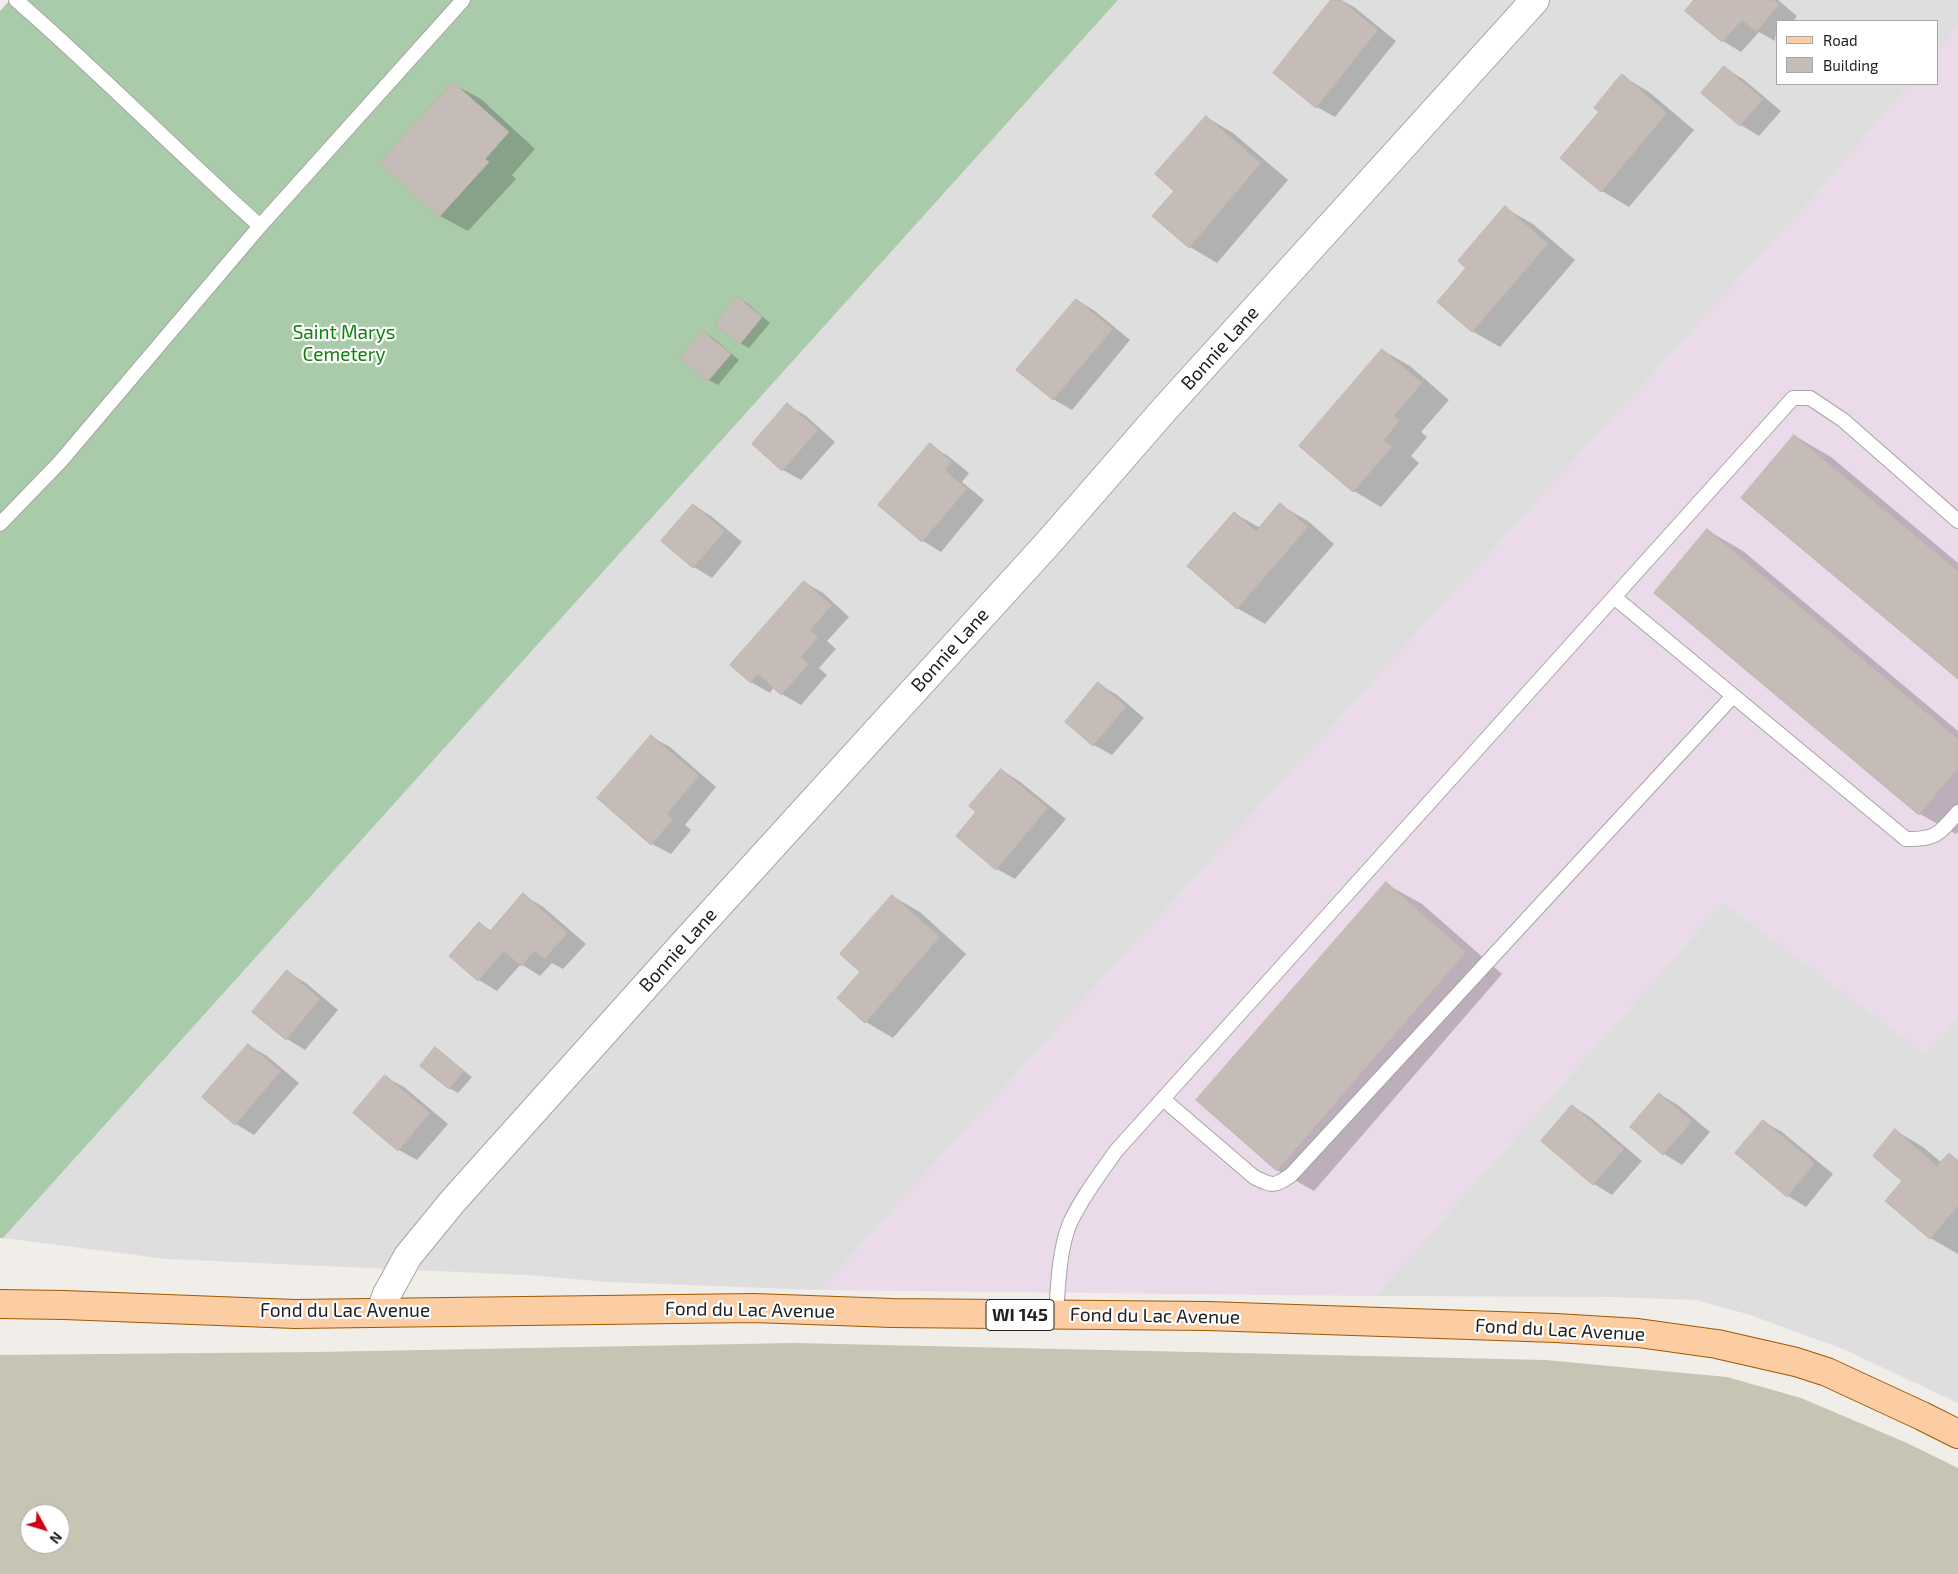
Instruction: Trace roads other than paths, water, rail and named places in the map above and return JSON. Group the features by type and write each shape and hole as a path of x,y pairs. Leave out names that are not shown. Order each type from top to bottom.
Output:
{"main road":[{"name":"Fond du Lac Avenue","path":"0,1292 64,1305"},
{"name":"Fond du Lac Avenue","path":"0,1304 295,1314 381,1311 754,1308 892,1314 1297,1319 1556,1328 1638,1333 1717,1344 1796,1362 1827,1372 1958,1434"}],"street":[{"name":"Bonnie Lane","path":"381,1311 387,1294 408,1256 452,1201 679,948 1050,541 1163,411 1535,0"}],"lane":[{"path":"16,0 73,50 214,185 260,226"},
{"path":"0,524 60,462 260,226 463,0"},
{"path":"1056,1315 1060,1268 1070,1225 1087,1192 1116,1151 1793,398 1810,398 1843,420 1958,521"},
{"path":"1614,596 1906,838 1924,839 1941,832 1958,812"},
{"path":"1163,1099 1254,1177 1270,1185 1280,1183 1291,1175 1733,696"}],"park label":[{"name":"Saint Marys Cemetery","path":"344,344"}]}
